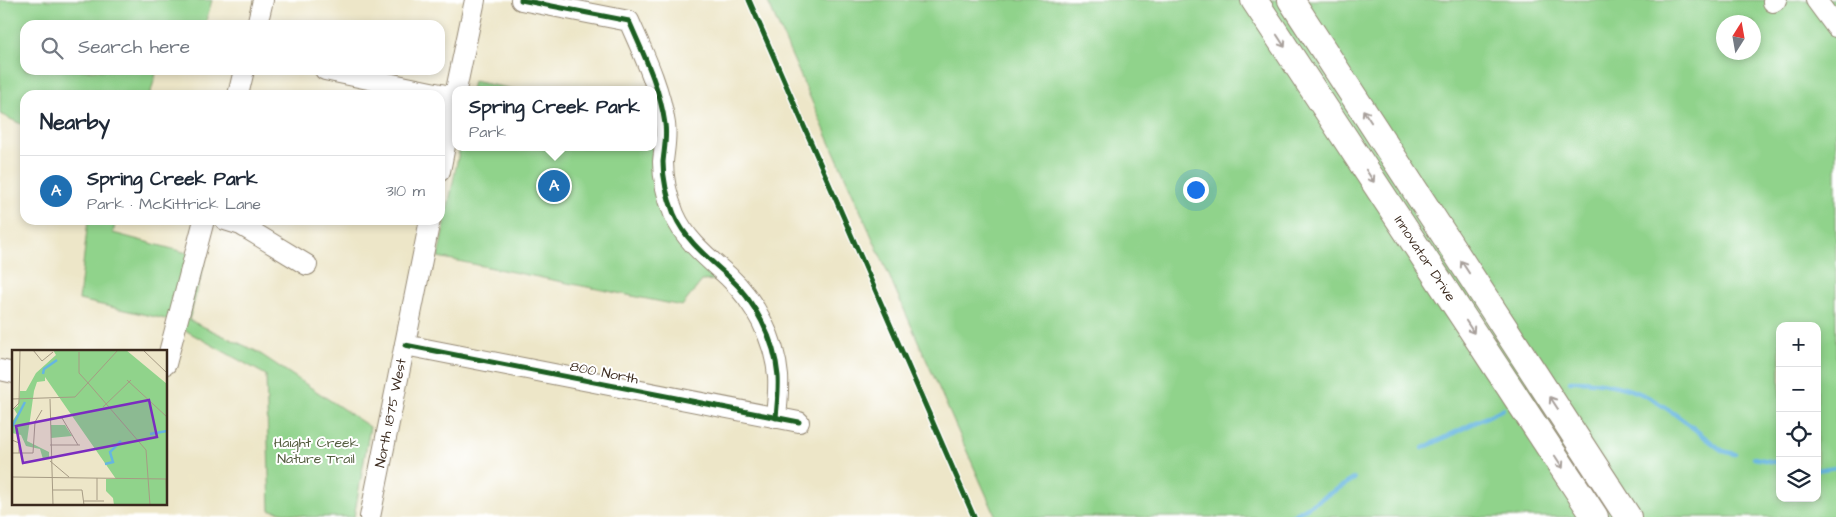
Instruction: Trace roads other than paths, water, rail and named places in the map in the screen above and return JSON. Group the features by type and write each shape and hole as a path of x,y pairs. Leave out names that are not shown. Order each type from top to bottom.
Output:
{"main road":[{"name":"Innovator Drive","path":"1254,0 1595,517"},
{"path":"1291,0 1628,517"}],"street":[{"path":"258,20 264,0"},
{"path":"457,86 475,0"},
{"path":"521,0 629,21 656,86"},
{"path":"1816,0 1836,26"},
{"path":"239,90 243,75"},
{"path":"350,75 425,90"},
{"path":"657,89 666,127 663,165 667,191 674,215 688,237 706,257 730,277 749,301 763,324 772,346 778,376 776,418"},
{"path":"445,146 452,111"},
{"path":"168,356 203,225"},
{"path":"241,225 307,265"},
{"name":"North 1875 West","path":"370,517 429,225"},
{"name":"800 North","path":"405,345 800,422"}],"waterway":[{"path":"1570,381 1614,385 1646,396 1673,412 1723,451 1735,454"},
{"path":"1423,448 1503,409"},
{"path":"1754,458 1776,462"},
{"path":"1821,469 1836,467"},
{"path":"1291,517 1354,479"}],"place":[{"name":"Spring Creek Park","path":"554,186"}],"park label":[{"name":"Haight Creek Nature Trail","path":"316,452"}]}
